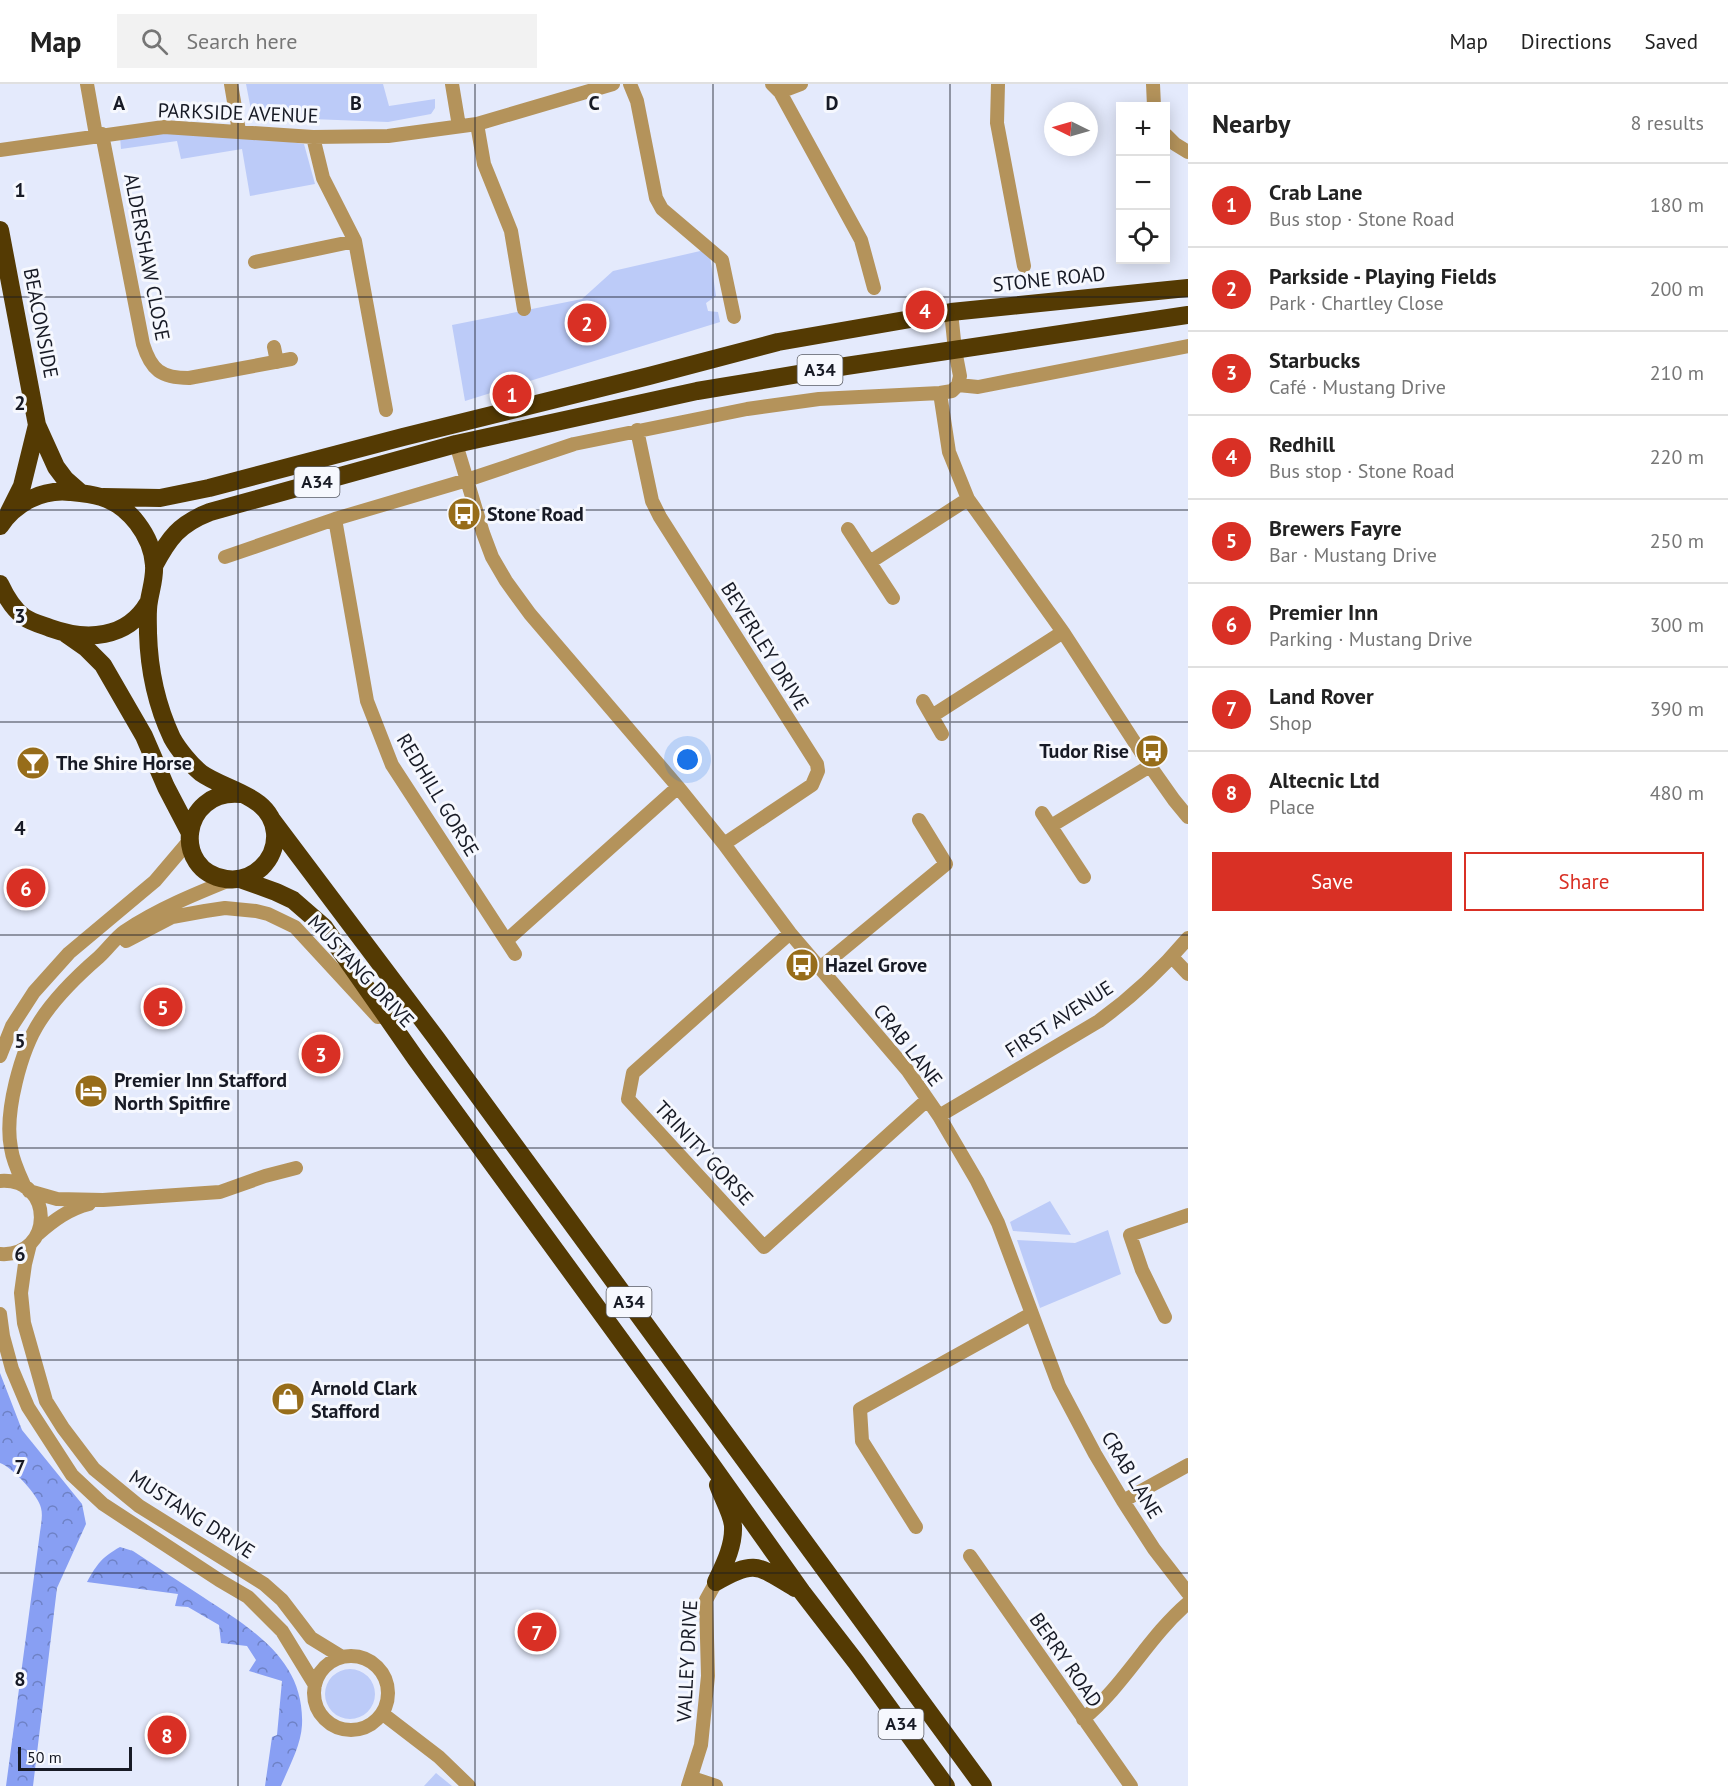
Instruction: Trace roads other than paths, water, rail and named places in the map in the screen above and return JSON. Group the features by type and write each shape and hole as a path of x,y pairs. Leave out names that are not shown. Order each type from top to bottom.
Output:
{"highway":[{"name":"BEACONSIDE","path":"0,230 36,424 56,467 65,479 81,493"},
{"name":"STONE ROAD","path":"3,521 27,501 46,493 160,498 209,488 778,342 951,312 1188,288"},
{"name":"A34","path":"154,566 170,539 181,526 192,519 220,509 456,444 697,391 1188,315"},
{"name":"BEACONSIDE","path":"3,521 22,486 36,424"},
{"path":"66,634 86,648 103,665 144,736 189,836 194,856 203,868 217,877 236,879 259,870 272,852 275,831 272,820 265,808 253,799 200,773 174,741 153,690 148,633 148,603 154,566 150,543 140,527 119,507 103,497"},
{"path":"0,584 13,607 26,619"},
{"path":"0,612 66,634 89,637 113,632 131,623 142,614 148,603"},
{"path":"189,836 195,814 207,801 222,794 240,794"},
{"name":"A34","path":"272,820 436,1038 983,1786"},
{"name":"A34","path":"236,879 293,900 324,927 416,1059 802,1592 946,1786"},
{"path":"709,1461 733,1525 732,1542 716,1582"},
{"path":"716,1582 737,1570 747,1567 757,1568 802,1592"}],"street":[{"name":"ALDERSHAW CLOSE","path":"87,84 143,344 153,367 162,374 176,378 189,378 291,359"},
{"path":"231,84 239,131"},
{"path":"452,84 459,126"},
{"name":"PARKSIDE AVENUE","path":"0,150 164,127 313,137 388,136 477,124 613,84"},
{"path":"630,84 637,100 656,198 662,209 722,260 734,316"},
{"path":"801,84 776,88 861,240 874,288"},
{"path":"998,84 997,123 1024,266"},
{"path":"1153,84 1154,102"},
{"path":"477,124 484,164 511,231 524,309"},
{"path":"313,137 323,178 355,241 386,410"},
{"path":"1170,140 1188,152"},
{"path":"255,262 355,241"},
{"path":"225,557 335,519 467,480 574,444 747,409 819,399 951,391 958,385 960,376 951,312"},
{"path":"274,347 277,362"},
{"path":"958,385 978,387 1188,348"},
{"path":"940,393 950,452 968,499 1063,632 1150,766 1188,817"},
{"name":"BEVERLEY DRIVE","path":"637,430 652,501 660,517 817,764 818,771 812,785 724,844"},
{"name":"CRAB LANE","path":"456,444 489,549 506,581 530,614 724,844 790,933 908,1071 939,1116 977,1181 998,1223 1059,1386 1123,1501 1154,1549 1188,1593"},
{"path":"870,562 968,499"},
{"name":"REDHILL GORSE","path":"335,519 367,701 382,741 392,765 515,954"},
{"path":"848,529 892,598"},
{"path":"932,716 1063,632"},
{"path":"923,700 942,734"},
{"path":"1051,826 1150,766"},
{"path":"507,940 678,787"},
{"path":"1042,813 1084,877"},
{"path":"820,968 946,864 919,820"},
{"path":"0,1056 12,1026 34,992 69,953 155,880 189,836"},
{"name":"MUSTANG DRIVE","path":"236,879 171,904 123,932 75,977 39,1022 13,1091 10,1146 15,1166 27,1189 36,1198 41,1212 41,1223 25,1264 21,1293 24,1323 46,1401 94,1469 130,1498 264,1584 282,1600 311,1638 342,1657"},
{"name":"MUSTANG DRIVE","path":"104,952 172,917 225,908 268,914 295,927 416,1059"},
{"name":"TRINITY GORSE","path":"790,933 633,1073 628,1099 764,1247 927,1100"},
{"name":"FIRST AVENUE","path":"939,1116 1099,1021 1117,1008 1172,957 1188,938"},
{"path":"1172,957 1188,974"},
{"path":"0,1181 16,1182 27,1189 57,1199 103,1200 220,1192 296,1168"},
{"path":"0,1254 20,1252 60,1216 76,1207 103,1200"},
{"path":"1165,1317 1142,1270 1130,1234 1188,1215"},
{"name":"MUSTANG DRIVE","path":"0,1314 12,1369 28,1407 72,1475 111,1509 248,1597 282,1631 315,1685"},
{"path":"916,1527 862,1441 860,1408 1031,1314"},
{"path":"1123,1501 1188,1465"},
{"name":"BERRY ROAD","path":"970,1556 1131,1786"},
{"name":"VALLEY DRIVE","path":"716,1582 706,1600 708,1676 701,1745 690,1782 716,1786"},
{"path":"1083,1719 1101,1704 1159,1632 1188,1603"},
{"path":"357,1656 377,1665 386,1678 389,1697 383,1714 372,1725 357,1730 339,1728 326,1722 318,1710 314,1695 315,1685 321,1670 329,1663 342,1657 357,1656"},
{"path":"383,1714 438,1757 469,1786"}],"place":[{"name":"Redhill","path":"925,310"},
{"name":"Parkside - Playing Fields","path":"587,323"},
{"name":"Crab Lane","path":"512,394"},
{"name":"Stone Road","path":"464,514"},
{"name":"Tudor Rise","path":"1152,751"},
{"name":"The Shire Horse","path":"33,763"},
{"name":"Premier Inn","path":"26,888"},
{"name":"Hazel Grove","path":"802,965"},
{"name":"Brewers Fayre","path":"163,1007"},
{"name":"Starbucks","path":"321,1054"},
{"name":"Premier Inn Stafford North Spitfire","path":"91,1091"},
{"name":"Arnold Clark Stafford","path":"288,1399"},
{"name":"Land Rover","path":"537,1632"},
{"name":"Altecnic Ltd","path":"167,1735"}]}
